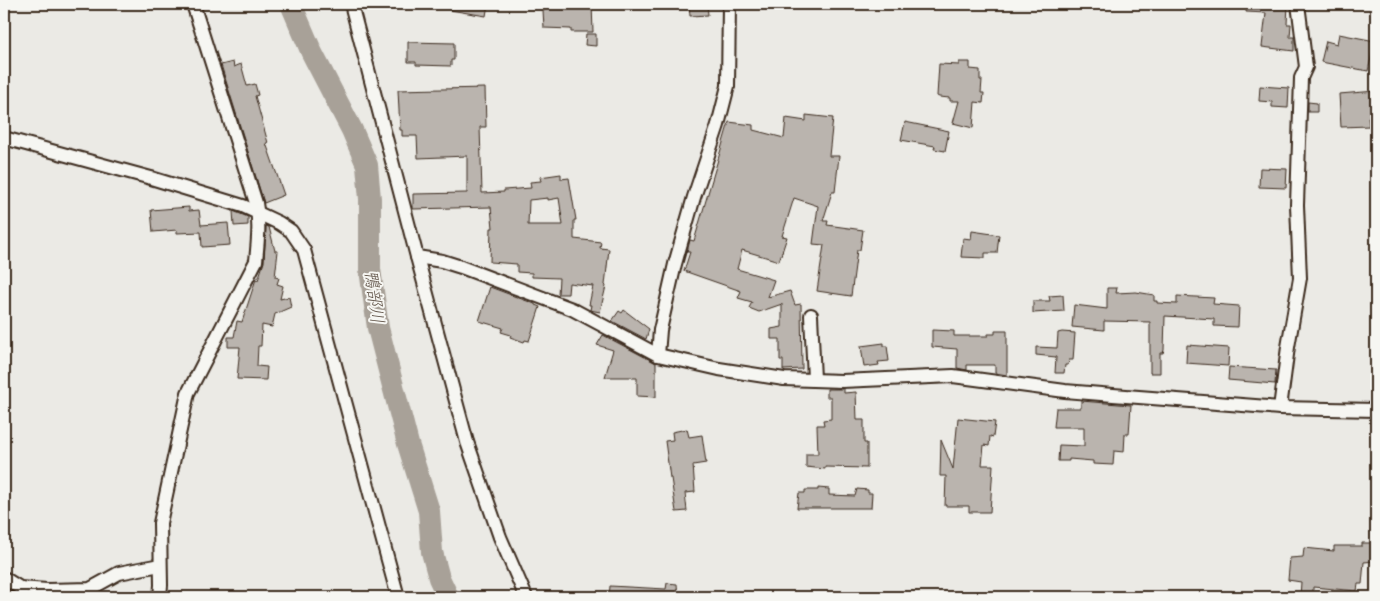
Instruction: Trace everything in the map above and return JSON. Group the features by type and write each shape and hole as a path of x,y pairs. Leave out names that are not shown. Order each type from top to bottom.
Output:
{"street":[{"path":"160,597 160,523 188,393 256,261 259,237 258,213 193,4"},
{"path":"351,4 467,442 500,537 526,597"},
{"path":"658,355 660,330 675,264 694,197 718,125 728,86 728,4"},
{"path":"1280,408 1300,278 1297,195 1302,78 1306,67 1298,4"},
{"path":"4,138 198,191 243,206 279,223 291,231 304,250 398,597"},
{"path":"417,257 442,261 460,267 572,309 658,355 719,369 784,378 842,381 953,376 1065,391 1280,408 1376,410"},
{"path":"811,315 814,379"},
{"path":"4,578 20,588 47,590 90,589 119,573 160,565"}],"building":[{"path":"450,4 488,4 486,16 450,10"},
{"path":"545,4 592,4 593,32 571,32 571,29 544,28 543,10 545,10"},
{"path":"689,4 707,4 708,15 690,16"},
{"path":"1247,4 1288,4 1287,24 1291,24 1290,37 1294,37 1294,51 1262,47 1266,13 1246,12"},
{"path":"586,34 596,34 596,46 585,45"},
{"path":"1339,34 1375,41 1368,71 1321,62 1326,41 1337,44"},
{"path":"408,42 454,43 454,60 451,60 451,66 416,65 416,62 408,62"},
{"path":"233,62 234,67 241,64 247,86 255,84 258,95 255,96 268,143 266,143 284,195 264,203 221,65"},
{"path":"959,62 970,62 970,69 980,70 980,80 982,80 981,93 984,93 983,103 975,102 973,128 953,123 959,101 950,101 950,98 937,96 939,64 959,65"},
{"path":"1260,86 1289,88 1288,108 1272,107 1272,102 1259,101"},
{"path":"485,88 486,127 480,127 482,193 531,188 530,182 541,181 540,177 561,174 561,179 569,178 576,220 574,220 574,239 601,242 600,248 609,249 606,286 600,312 590,310 591,305 589,305 593,286 569,283 568,294 558,294 559,278 532,277 532,273 517,272 517,264 490,262 491,228 493,228 491,207 413,209 413,194 467,193 467,156 418,158 417,136 402,136 402,130 400,130 398,90","holes":["548,198 548,200 559,198 563,225 528,225 529,200"]},
{"path":"1376,91 1376,117 1368,117 1369,126 1341,127 1339,94"},
{"path":"1308,102 1317,103 1317,112 1308,112"},
{"path":"806,115 833,118 829,156 839,156 835,192 832,192 823,221 828,221 827,225 863,230 860,250 857,250 851,296 817,291 824,245 813,244 818,206 794,198 782,236 787,237 779,261 742,250 737,269 774,280 768,297 790,291 795,305 801,304 802,369 783,370 783,360 780,360 780,339 771,339 771,329 782,327 782,304 759,312 749,308 752,302 738,298 741,291 684,271 690,252 687,252 690,240 694,241 729,122 753,125 753,130 784,138 786,118 806,121"},
{"path":"905,122 949,131 945,151 934,149 935,146 901,140"},
{"path":"1260,168 1287,169 1286,188 1259,187"},
{"path":"189,207 189,211 199,210 201,225 228,223 230,245 202,247 201,232 177,233 177,230 153,232 151,210"},
{"path":"233,211 248,217 248,225 234,226"},
{"path":"266,226 269,227 275,251 278,251 275,277 279,278 277,284 283,286 280,299 289,297 291,307 275,314 272,327 262,325 261,346 258,346 257,366 267,367 266,380 237,379 240,347 228,347 228,337 234,337 237,321 242,322 256,279 258,280 264,262"},
{"path":"972,231 999,235 997,253 985,253 985,258 961,257 963,238 971,239"},
{"path":"490,287 540,307 529,341 525,340 524,342 510,337 511,335 501,332 503,328 479,321"},
{"path":"1107,288 1117,288 1116,293 1136,292 1154,295 1154,301 1157,301 1157,303 1177,304 1177,296 1214,298 1213,304 1239,306 1238,327 1214,326 1214,319 1165,316 1164,350 1163,353 1160,353 1160,373 1150,373 1150,322 1104,321 1104,330 1072,327 1074,305 1107,309"},
{"path":"1063,295 1064,311 1033,313 1033,301 1050,301 1049,296"},
{"path":"624,310 649,329 646,339 612,321 619,311 622,313"},
{"path":"932,330 954,331 954,336 988,336 988,334 995,334 995,331 1007,331 1007,375 995,373 995,365 967,365 967,370 957,368 957,349 932,347"},
{"path":"1058,333 1075,333 1073,360 1069,360 1068,365 1065,365 1064,373 1055,373 1056,357 1036,355 1036,347 1057,348"},
{"path":"603,335 656,363 656,397 637,396 637,378 605,377 613,350 597,345"},
{"path":"884,343 884,346 887,346 889,361 878,362 879,365 864,367 861,346"},
{"path":"1187,345 1229,348 1228,366 1186,363"},
{"path":"1229,367 1276,370 1275,384 1228,380"},
{"path":"827,389 844,389 844,393 856,392 857,420 864,420 864,443 867,443 867,468 825,467 825,469 806,467 806,454 818,454 817,425 824,425 823,420 831,419 831,397 827,397"},
{"path":"1081,401 1131,405 1129,434 1125,434 1124,452 1114,451 1113,465 1093,464 1093,461 1069,459 1069,461 1058,461 1059,445 1084,446 1084,427 1054,427 1056,408 1081,408"},
{"path":"958,418 995,422 993,437 990,436 989,446 984,445 982,465 993,465 990,512 969,512 969,506 945,506 946,476 940,476 941,440 953,469"},
{"path":"687,429 689,437 702,435 706,463 693,465 695,492 685,493 687,511 676,512 665,441 673,440 672,432"},
{"path":"818,488 829,489 829,495 855,496 857,489 868,490 868,493 872,493 871,508 797,508 799,493 805,493 805,490 818,490"},
{"path":"1362,543 1376,543 1376,561 1364,562 1362,584 1358,584 1357,591 1313,587 1313,597 1300,597 1301,582 1288,580 1290,558 1303,557 1304,548 1334,551 1334,546 1362,546"},
{"path":"667,583 677,584 678,597 609,597 610,586 666,589"}],"waterway":[{"name":"鴨部川","path":"291,4 312,53 352,130 367,165 370,199 370,269 378,328 408,444 429,511 432,552 439,578 448,597"}]}
